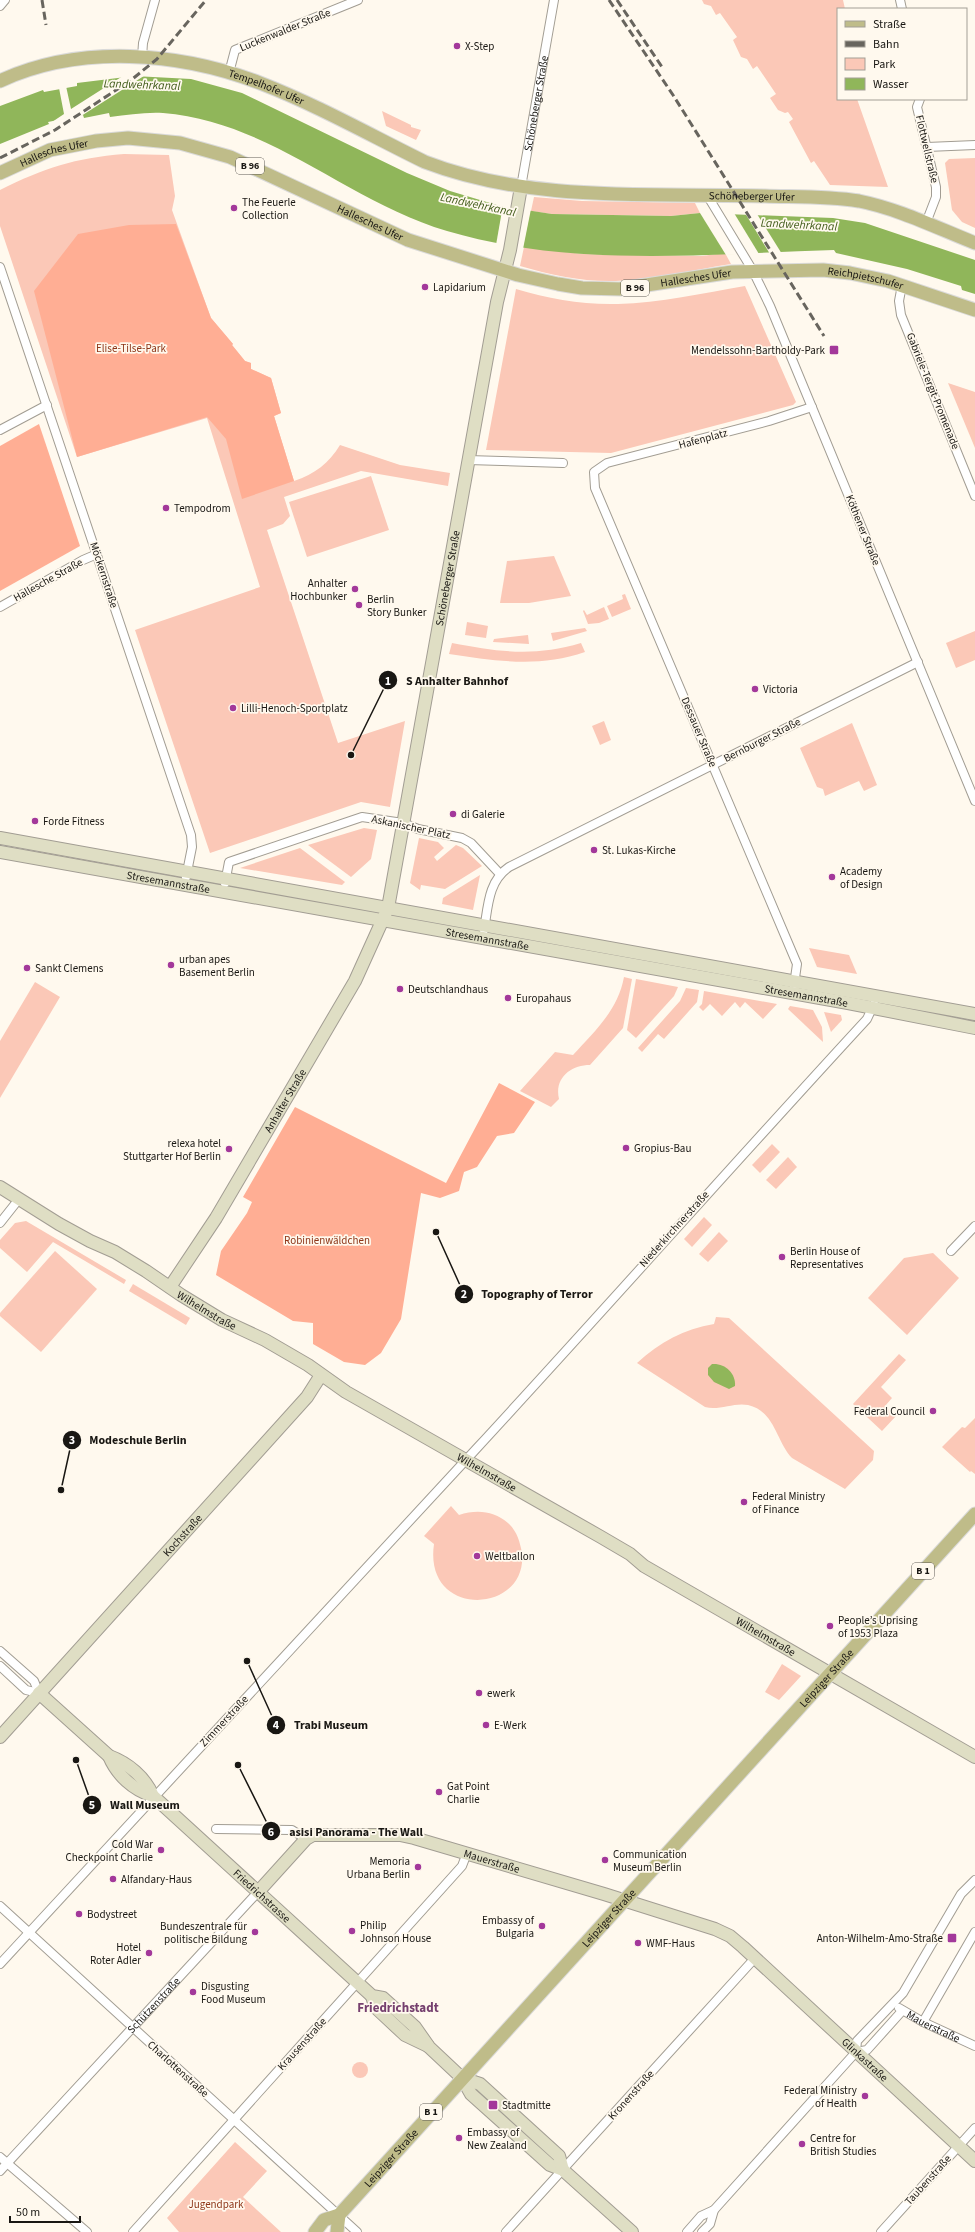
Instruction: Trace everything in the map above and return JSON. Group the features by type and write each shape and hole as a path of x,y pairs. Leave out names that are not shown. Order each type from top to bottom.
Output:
{"main road":[{"name":"Tempelhofer Ufer","path":"0,81 41,66 73,60 108,57 142,57 204,67 260,83 307,104 425,162 444,169 521,187"},
{"name":"Hallesches Ufer","path":"0,173 50,150 96,141 128,138 180,143 208,149 230,157 408,240 505,270 558,284 601,289 635,288 749,266"},
{"name":"Schöneberger Ufer","path":"521,187 600,192 857,201 880,206 975,243"},
{"name":"Schöneberger Straße","path":"388,908 500,286 510,250 521,187"},
{"name":"Reichpietschufer","path":"749,266 828,271 868,276 902,285 975,310"},
{"name":"Stresemannstraße","path":"0,838 795,980 975,1014"},
{"name":"Stresemannstraße","path":"0,852 223,893 793,993 975,1028"},
{"name":"Anhalter Straße","path":"170,1287 216,1218 349,992 384,921 388,908"},
{"path":"511,944 514,930"},
{"path":"601,960 604,946"},
{"path":"679,973 682,960"},
{"path":"748,985 750,972"},
{"name":"Wilhelmstraße","path":"0,1187 90,1242 114,1252 210,1313 265,1340 346,1392 548,1506 630,1554 644,1566 975,1757"},
{"name":"Kochstraße","path":"0,1737 307,1397 321,1375"},
{"name":"Leipziger Straße","path":"315,2232 324,2220 339,2215 975,1514"},
{"name":"Friedrichstrasse","path":"39,1693 109,1756 123,1761 148,1785 153,1796 357,1983 372,1996 383,1998 415,2027 429,2047 462,2078 480,2084 559,2156 563,2170 632,2232"},
{"name":"Mauerstraße","path":"306,1839 322,1833 400,1835 467,1853 624,1900 722,1932 735,1940 755,1958"},
{"name":"Schützenstraße","path":"258,1892 306,1839"},
{"name":"Glinkastraße","path":"755,1958 975,2161"},
{"path":"336,2232 339,2215"}],"street":[{"path":"0,6 5,0"},
{"path":"142,57 155,0"},
{"name":"Luckenwalder Straße","path":"229,73 235,50 358,0"},
{"name":"Schöneberger Straße","path":"521,187 554,0"},
{"name":"Flottwellstraße","path":"920,100 917,107 936,187 936,197 926,223"},
{"path":"927,147 975,145"},
{"name":"Köthener Straße","path":"707,195 749,266 770,306 975,801"},
{"name":"Möckernstraße","path":"0,267 190,836 192,847 185,886"},
{"name":"Gabriele-Tergit-Promenade","path":"902,285 899,301 902,315 975,496"},
{"path":"0,430 47,405"},
{"name":"Hafenplatz","path":"594,472 607,463 769,421 812,407"},
{"path":"468,460 563,463"},
{"name":"Dessauer Straße","path":"594,472 595,488 797,964 793,993"},
{"name":"Hallesche Straße","path":"0,607 83,560 97,554"},
{"name":"Bernburger Straße","path":"500,874 509,867 918,662"},
{"name":"Askanischer Platz","path":"223,893 229,862 362,817 403,823 418,829 465,839 500,874"},
{"path":"482,939 492,889 500,874"},
{"name":"Niederkirchnerstraße","path":"466,1461 867,1019 873,1008 876,995"},
{"path":"0,1223 19,1199"},
{"path":"951,1251 975,1226"},
{"name":"Zimmerstraße","path":"0,1964 153,1796 466,1461"},
{"name":"Friedrichstrasse","path":"0,1651 34,1681 39,1693"},
{"name":"Friedrichstrasse","path":"0,1666 26,1690 39,1693"},
{"path":"216,1830 292,1830 306,1839"},
{"name":"Krausenstraße","path":"132,2232 462,1866 467,1853"},
{"path":"687,2232 701,2216 714,2210 856,2052 857,2041 903,1993 961,1894 973,1884"},
{"name":"Schützenstraße","path":"0,2171 258,1892"},
{"name":"Charlottenstraße","path":"0,1906 357,2232"},
{"path":"923,2022 975,1932"},
{"name":"Kronenstraße","path":"506,2232 755,1958"},
{"name":"Mauerstraße","path":"894,2003 902,2011 975,2046"},
{"path":"856,2052 867,2050 902,2011"},
{"name":"Taubenstraße","path":"881,2232 975,2128"},
{"path":"0,2157 87,2232"},
{"path":"702,2232 710,2224 714,2210"}],"green space":[{"path":"702,0 843,0 845,8 837,8 837,100 857,100 888,187 830,185 814,161 811,163 789,122 793,119 788,112 785,113 778,110 770,98 776,94 757,66 753,69 747,59 741,57 733,40 737,37 720,13 716,15 711,6 704,4"},
{"path":"382,111 411,125 411,127 421,130 416,140 386,126"},
{"name":"Elise-Tilse-Park","path":"124,154 169,155 175,196 172,210 211,318 245,361 251,363 251,369 271,378 281,413 274,416 294,481 321,467 340,445 400,465 450,473 448,486 361,471 284,497 290,516 283,524 267,530 338,743 405,721 390,807 361,802 210,853 135,630 260,587 207,418 77,457 0,226 0,190 60,165 90,158"},
{"path":"975,158 975,228 962,222 952,210 945,163 949,159"},
{"path":"534,197 582,201 695,203 700,213 671,216 552,214 531,211"},
{"path":"176,224 211,318 245,361 251,363 251,369 271,378 281,413 274,416 294,481 242,499 226,439 207,417 77,457 34,291 78,234 129,225"},
{"path":"524,247 583,254 702,256 725,253 731,264 645,278 616,281 591,280 555,275 520,266"},
{"name":"Mendelssohn-Bartholdy-Park","path":"745,286 796,402 793,405 611,453 486,450 516,289 566,301 618,304 666,300"},
{"path":"948,383 975,392 975,448"},
{"path":"39,424 80,546 0,591 0,446"},
{"path":"371,476 389,530 307,557 289,502"},
{"path":"554,556 571,596 529,603 500,603 507,561"},
{"path":"625,594 631,609 612,617 607,606 623,599 622,595"},
{"path":"604,607 609,619 599,623 588,624 583,611 584,610 587,615"},
{"path":"467,622 488,626 486,638 465,635"},
{"path":"585,628 587,631 553,641 551,633"},
{"path":"975,631 975,660 956,668 946,643"},
{"path":"528,635 529,644 493,642 494,639"},
{"path":"452,643 501,651 532,652 581,643 585,652 568,657 534,662 501,661 449,654"},
{"path":"604,721 611,740 600,745 592,726"},
{"path":"852,723 877,785 864,791 859,781 825,796 823,789 817,787 800,748"},
{"path":"364,828 377,830 371,859 351,877 308,845"},
{"path":"419,838 438,842 444,848 434,857 437,861 456,845 463,848 482,866 445,889 421,885 420,890 410,883"},
{"path":"300,848 345,882 342,885 240,868"},
{"path":"480,875 473,910 442,904 443,898"},
{"path":"809,948 849,955 857,974 817,967"},
{"path":"624,977 632,979 623,1028 590,1065 576,1067 566,1074 559,1085 559,1099 551,1107 520,1091 555,1052 573,1055 611,1010 617,1000"},
{"path":"636,979 678,987 674,996 636,1038 627,1030"},
{"path":"35,982 60,997 0,1098 0,1041"},
{"path":"686,988 699,990 697,1002 664,1039 658,1034 642,1052 638,1048 680,1001"},
{"path":"704,991 777,1004 763,1019 745,1002 740,1008 735,1002 722,1016 710,1004 703,1011 699,1007 702,1004"},
{"path":"790,1006 813,1010 822,1027 823,1042 788,1009"},
{"path":"824,1012 841,1015 842,1020 831,1032"},
{"name":"Robinienwäldchen","path":"499,1083 535,1102 514,1133 497,1136 477,1167 464,1172 459,1191 440,1198 421,1193 401,1319 381,1353 365,1365 344,1362 313,1344 313,1323 293,1321 216,1275 221,1251 247,1213 252,1202 243,1197 295,1107 446,1183"},
{"path":"772,1144 780,1152 760,1173 752,1165"},
{"path":"788,1157 797,1167 776,1189 766,1180"},
{"path":"704,1217 712,1225 692,1247 684,1239"},
{"path":"26,1221 126,1280 124,1284 53,1242 27,1272 0,1248 0,1240 15,1223"},
{"path":"719,1232 728,1241 708,1262 699,1254"},
{"path":"55,1251 97,1289 41,1352 0,1316 0,1313"},
{"path":"933,1253 959,1278 907,1335 868,1298 904,1258"},
{"path":"133,1284 190,1318 186,1325 129,1291"},
{"path":"716,1317 729,1318 874,1451 873,1460 845,1489 792,1458 770,1420 757,1408 743,1404 716,1408 705,1407 637,1363 655,1349 673,1338 693,1329 714,1324"},
{"path":"899,1354 906,1360 881,1387 892,1398 885,1406 896,1416 882,1431 853,1404"},
{"path":"975,1418 975,1474 971,1471 970,1472 942,1447 962,1427 965,1428"},
{"path":"451,1506 459,1515 472,1512 485,1512 497,1516 508,1523 516,1533 522,1553 519,1573 509,1588 494,1597 476,1600 459,1596 444,1586 435,1568 434,1544 424,1536"},
{"path":"782,1664 801,1676 779,1700 765,1692"},
{"path":"357,2062 363,2062 368,2067 366,2076 363,2078 357,2078 352,2073 352,2067"},
{"name":"Jugendpark","path":"235,2142 267,2171 243,2197 281,2232 179,2232 167,2218"}],"water":[{"name":"Landwehrkanal","path":"134,76 191,79 242,93 407,173 450,191 500,206 552,214 671,216 700,213 833,218 865,223 975,260 975,294 962,290 961,286 907,269 836,253 834,250 688,256 639,256 542,250 494,243 447,231 411,218 273,146 238,131 202,119 163,113 143,113 110,117 109,113 84,118 83,115 48,122 49,124 0,144 0,106 43,90 44,92 77,86 77,83"},
{"path":"712,1364 721,1365 729,1370 734,1377 735,1386 729,1389 714,1382 708,1375 708,1368"}],"pier":[{"path":"126,74 147,74 78,118 50,126 49,124 64,114 59,88 66,86 71,109"},
{"path":"503,205 531,209 523,249 496,245"},
{"path":"706,211 734,213 759,254 726,255 700,213"},
{"path":"745,213 757,214 782,254 770,254"}],"railway":[{"path":"42,0 46,25"},
{"path":"0,158 55,130 130,81 157,59 206,0"},
{"path":"609,0 673,95 824,336"},
{"path":"617,0 662,67"}],"place":[{"name":"X-Step","path":"457,46"},
{"name":"The Feuerle Collection","path":"234,208"},
{"name":"Lapidarium","path":"425,287"},
{"name":"Mendelssohn-Bartholdy-Park","path":"834,350"},
{"name":"Tempodrom","path":"166,508"},
{"name":"Anhalter Hochbunker","path":"355,589"},
{"name":"Berlin Story Bunker","path":"359,605"},
{"name":"Victoria","path":"755,689"},
{"name":"Lilli-Henoch-Sportplatz","path":"233,708"},
{"name":"S Anhalter Bahnhof","path":"351,755"},
{"name":"di Galerie","path":"453,814"},
{"name":"Forde Fitness","path":"35,821"},
{"name":"St. Lukas-Kirche","path":"594,850"},
{"name":"Academy of Design","path":"832,877"},
{"name":"urban apes Basement Berlin","path":"171,965"},
{"name":"Sankt Clemens","path":"27,968"},
{"name":"Deutschlandhaus","path":"400,989"},
{"name":"Europahaus","path":"508,998"},
{"name":"Gropius-Bau","path":"626,1148"},
{"name":"relexa hotel Stuttgarter Hof Berlin","path":"229,1149"},
{"name":"Topography of Terror","path":"436,1232"},
{"name":"Berlin House of Representatives","path":"782,1257"},
{"name":"Federal Council","path":"933,1411"},
{"name":"Modeschule Berlin","path":"61,1490"},
{"name":"Federal Ministry of Finance","path":"744,1502"},
{"name":"Weltballon","path":"477,1556"},
{"name":"People’s Uprising of 1953 Plaza","path":"830,1626"},
{"name":"Trabi Museum","path":"247,1661"},
{"name":"ewerk","path":"479,1693"},
{"name":"E-Werk","path":"486,1725"},
{"name":"Wall Museum","path":"76,1760"},
{"name":"asisi Panorama - The Wall","path":"238,1765"},
{"name":"Gat Point Charlie","path":"439,1792"},
{"name":"Cold War Checkpoint Charlie","path":"161,1850"},
{"name":"Communication Museum Berlin","path":"605,1860"},
{"name":"Memoria Urbana Berlin","path":"418,1867"},
{"name":"Alfandary-Haus","path":"113,1879"},
{"name":"Bodystreet","path":"79,1914"},
{"name":"Embassy of Bulgaria","path":"542,1926"},
{"name":"Philip Johnson House","path":"352,1931"},
{"name":"Bundeszentrale für politische Bildung","path":"255,1932"},
{"name":"Anton-Wilhelm-Amo-Straße","path":"952,1938"},
{"name":"WMF-Haus","path":"638,1943"},
{"name":"Hotel Roter Adler","path":"149,1953"},
{"name":"Disgusting Food Museum","path":"193,1992"},
{"name":"Federal Ministry of Health","path":"865,2096"},
{"name":"Stadtmitte","path":"493,2105"},
{"name":"Embassy of New Zealand","path":"459,2138"},
{"name":"Centre for British Studies","path":"802,2144"}],"district":[{"name":"Friedrichstadt","path":"398,2008"}]}
